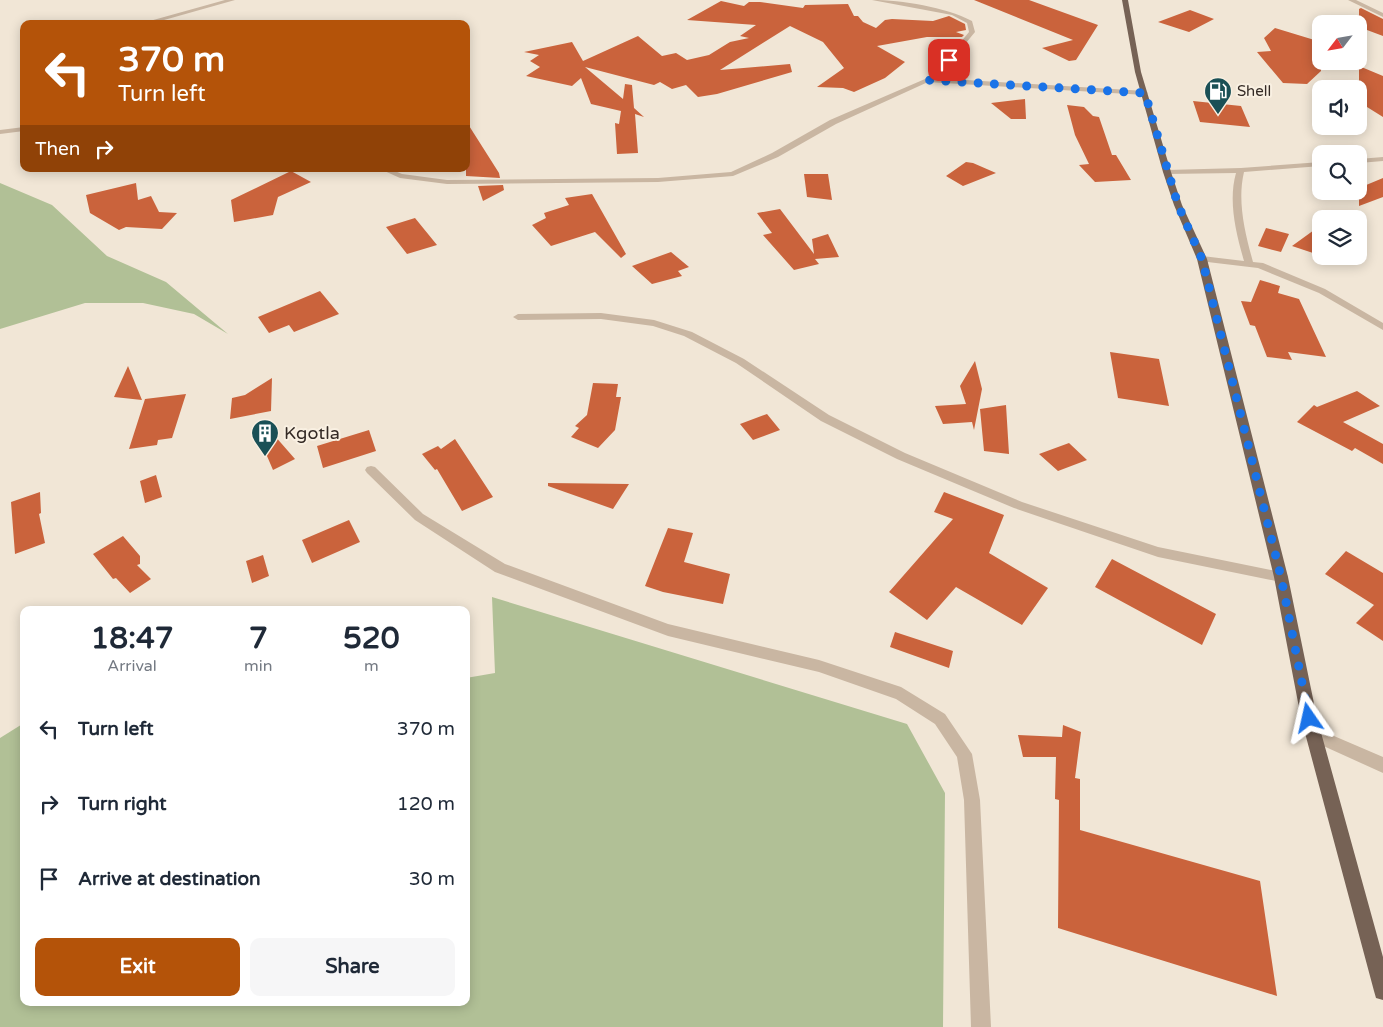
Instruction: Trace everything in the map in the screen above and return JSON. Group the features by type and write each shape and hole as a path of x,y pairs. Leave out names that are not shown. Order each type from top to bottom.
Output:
{"main road":[{"path":"1125,0 1138,72 1167,172 1178,205 1202,259 1281,577 1313,734 1383,991"}],"street":[{"path":"157,20 232,0"},
{"path":"391,172 400,176 447,182 658,180 734,174 774,155 833,122 927,80 940,71 972,32 970,22 954,14 875,0"},
{"path":"1351,0 1383,14"},
{"path":"927,80 1145,93"},
{"path":"0,132 20,130"},
{"path":"1367,160 1383,159"},
{"path":"1167,172 1241,170 1312,165"},
{"path":"1241,170 1238,181 1239,228 1249,263"},
{"path":"1202,259 1249,263 1322,291 1383,327"},
{"path":"518,317 601,316 654,323 688,334 740,361 825,418 901,456 1018,505 1158,552 1281,577"},
{"path":"371,470 419,517 500,568 668,630 837,672 902,694 940,719 964,754 972,800 980,1027"},
{"path":"1313,734 1383,765"}],"green space":[{"path":"0,183 52,205 107,256 166,282 228,334 194,314 143,303 85,303 0,329"},
{"path":"492,597 907,724 945,793 943,1027 0,1027 0,738 20,726 20,1006 470,1006 470,677 495,673"}],"building":[{"path":"974,0 1029,0 1098,25 1076,60 1069,61 1042,48 1073,40"},
{"path":"721,1 744,6 749,2 760,2 803,8 805,5 848,4 854,16 858,16 863,22 876,28 885,20 933,21 949,16 965,24 966,30 956,32 964,35 962,37 927,37 877,46 905,62 885,78 854,92 843,88 817,87 844,68 823,42 790,26 720,70 790,64 792,72 717,94 698,97 686,85 672,89 660,82 654,85 585,67 623,99 625,84 632,85 634,108 644,117 635,114 638,153 617,154 615,123 619,124 621,111 591,104 581,78 572,86 526,76 540,67 530,61 539,55 524,52 572,42 583,61 638,36 662,56 676,53 687,60 709,55 730,42 749,38 740,36 756,25 687,20"},
{"path":"1361,8 1383,19 1383,36 1368,30 1368,15 1359,15 1359,9"},
{"path":"1190,10 1214,19 1189,32 1158,22"},
{"path":"1275,28 1312,39 1312,70 1321,71 1307,84 1283,83 1257,52 1271,51 1264,38"},
{"path":"1359,70 1368,70 1383,76 1383,117 1367,107 1367,80 1359,80"},
{"path":"1025,99 1026,119 1011,119 991,103"},
{"name":"Shell","path":"1193,101 1241,106 1250,127 1200,122"},
{"path":"1067,105 1084,107 1093,116 1099,117 1112,155 1116,155 1131,180 1095,182 1079,165 1089,164 1075,135"},
{"path":"470,127 499,173 500,178 466,176 466,172 470,172"},
{"path":"966,162 996,173 963,186 946,176"},
{"path":"289,172 293,172 311,182 278,197 273,215 234,222 231,200"},
{"path":"804,174 828,174 832,200 807,197"},
{"path":"1383,178 1383,197 1359,206 1359,200 1367,200 1367,185"},
{"path":"136,183 138,200 151,196 159,212 177,213 162,229 126,227 119,230 90,213 86,195"},
{"path":"503,185 504,190 483,201 478,186"},
{"path":"592,194 626,254 621,258 595,232 551,246 532,225 546,218 544,213 569,205 565,198"},
{"path":"780,209 814,254 812,239 828,234 839,257 815,259 819,264 794,270 763,235 772,233 757,213"},
{"path":"415,218 437,245 407,254 386,227"},
{"path":"1266,228 1289,234 1281,252 1258,246"},
{"path":"1312,232 1312,253 1292,246"},
{"path":"671,252 689,267 678,271 682,276 652,284 632,266"},
{"path":"1260,280 1280,286 1278,293 1299,299 1326,357 1288,352 1292,360 1267,357 1255,326 1250,325 1241,301 1251,302"},
{"path":"320,291 339,314 294,332 289,325 269,333 258,317"},
{"path":"1110,352 1159,359 1169,406 1118,398"},
{"path":"975,361 982,389 974,430 972,422 943,424 935,406 966,404 960,386"},
{"path":"128,366 142,400 114,397"},
{"path":"272,378 271,411 230,419 232,398 245,395"},
{"path":"593,383 618,384 616,397 621,397 615,430 598,448 571,437 579,428 575,426 587,415"},
{"path":"1357,391 1380,406 1343,422 1383,444 1383,464 1355,448 1352,451 1297,422 1314,405 1317,407"},
{"path":"186,394 172,438 158,440 157,445 129,449 145,399"},
{"path":"1006,405 1009,454 984,451 980,409"},
{"path":"767,414 780,430 753,440 740,424"},
{"path":"369,430 376,451 323,468 317,446"},
{"path":"274,435 295,459 273,470 261,442"},
{"path":"455,439 493,497 462,511 437,469 435,470 422,454 438,446 441,449"},
{"path":"1069,443 1087,460 1058,471 1039,454"},
{"path":"156,475 162,497 145,503 140,481"},
{"path":"548,483 629,484 613,509 548,486"},
{"path":"40,492 41,513 39,514 45,543 15,554 11,502"},
{"path":"944,492 1004,515 989,553 1048,588 1022,625 956,587 927,620 889,592 953,519 934,512"},
{"path":"349,520 360,542 312,563 302,540"},
{"path":"668,528 693,533 684,562 730,574 723,604 663,592 645,586"},
{"path":"123,536 140,556 140,564 137,565 151,579 130,593 116,578 113,579 93,554"},
{"path":"1346,551 1383,573 1383,641 1356,623 1374,605 1325,574"},
{"path":"263,555 269,576 252,583 246,561"},
{"path":"1112,559 1216,614 1202,645 1095,587"},
{"path":"895,632 953,651 949,668 890,647"},
{"path":"1063,725 1081,732 1075,778 1080,779 1080,830 1260,881 1277,996 1058,928 1059,800 1055,799 1056,757 1023,757 1018,735 1062,737"}],"place":[{"name":"Shell","path":"1218,115"},
{"name":"Kgotla","path":"265,457"}],"route":[{"path":"949,60 940,71 927,80 1145,93 1178,205 1202,259 1281,577 1309,718"}]}
